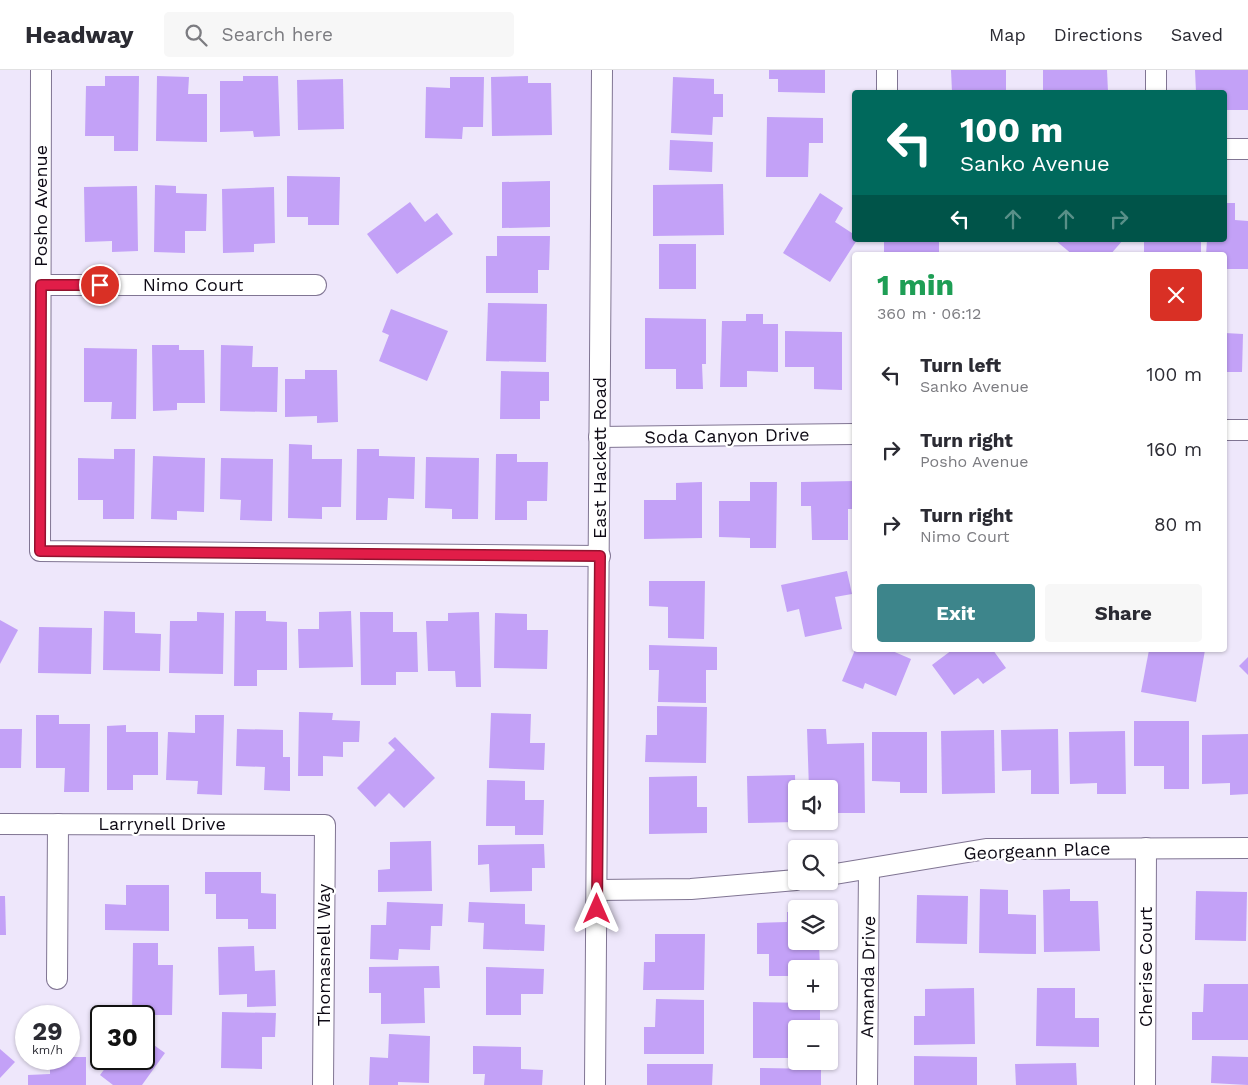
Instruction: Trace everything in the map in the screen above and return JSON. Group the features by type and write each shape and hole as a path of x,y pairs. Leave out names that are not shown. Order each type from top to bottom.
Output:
{"street":[{"name":"Posho Avenue","path":"41,70 40,551 600,556"},
{"name":"East Hackett Road","path":"595,1085 602,70"},
{"path":"887,70 887,90"},
{"path":"1156,70 1156,90"},
{"path":"1227,149 1248,149"},
{"name":"Nimo Court","path":"41,285 316,285"},
{"path":"1227,430 1248,430"},
{"name":"Soda Canyon Drive","path":"599,437 852,434"},
{"name":"Larrynell Drive","path":"0,824 325,825"},
{"path":"57,979 58,824"},
{"name":"Thomasnell Way","path":"323,1085 325,825"},
{"name":"Cherise Court","path":"1145,1085 1146,848"},
{"name":"Georgeann Place","path":"838,874 986,849 1248,848"},
{"name":"Amanda Drive","path":"867,1085 869,869"},
{"path":"597,890 691,889 788,881"}],"building":[{"path":"769,70 825,70 825,93 778,92 778,79 769,79"},
{"path":"951,70 1006,70 1006,90 952,90"},
{"path":"1043,70 1107,70 1108,90 1043,90"},
{"path":"1195,70 1248,70 1248,110 1227,110 1227,90 1196,90"},
{"path":"105,76 139,76 138,151 114,151 114,136 85,136 86,86 105,86"},
{"path":"157,76 189,77 188,94 207,94 207,142 156,141"},
{"path":"243,76 278,76 280,136 254,137 253,131 220,132 220,81 243,81"},
{"path":"528,76 528,83 551,83 552,135 492,136 491,77"},
{"path":"450,77 484,77 483,127 463,127 462,139 425,138 426,87 450,88"},
{"path":"673,77 714,79 714,94 723,94 723,117 713,117 712,135 671,133"},
{"path":"343,79 344,129 298,130 297,80"},
{"path":"767,117 823,118 823,143 809,143 808,177 766,177"},
{"path":"670,140 713,142 712,172 669,170"},
{"path":"287,176 340,177 339,225 308,225 308,217 287,217"},
{"path":"550,181 550,227 502,228 502,182"},
{"path":"723,184 724,235 653,236 653,185"},
{"path":"155,185 176,186 176,193 207,194 206,231 185,231 185,253 154,252"},
{"path":"137,186 138,251 112,252 112,241 85,242 84,187"},
{"path":"274,187 275,243 254,244 254,252 223,253 222,189"},
{"path":"820,193 843,208 835,222 852,233 852,242 856,242 830,282 783,253"},
{"path":"410,202 425,222 437,213 453,234 397,274 367,234"},
{"path":"1227,203 1235,203 1235,220 1248,221 1248,269 1227,269 1227,252 1206,252 1207,242 1227,242"},
{"path":"497,236 550,236 549,270 538,270 538,293 486,293 486,256 497,256"},
{"path":"884,242 939,242 939,252 884,252"},
{"path":"1057,242 1121,242 1113,252 1069,252"},
{"path":"1144,242 1201,242 1201,252 1144,252"},
{"path":"659,244 696,244 696,289 659,289"},
{"path":"488,303 547,304 546,362 486,361"},
{"path":"391,309 448,331 427,381 379,361 389,335 382,332"},
{"path":"746,314 763,314 763,324 778,324 778,372 747,371 747,387 720,387 722,321 746,321"},
{"path":"645,318 706,319 706,364 702,364 703,389 676,389 676,369 645,369"},
{"path":"785,331 842,332 842,390 814,389 814,367 785,367"},
{"path":"1227,333 1243,334 1242,372 1227,372"},
{"path":"152,345 179,345 179,350 204,350 205,403 177,403 177,410 153,411"},
{"path":"221,345 253,346 252,367 278,367 277,412 220,411"},
{"path":"84,348 137,349 136,419 111,419 112,402 84,402"},
{"path":"305,370 337,370 338,422 317,423 317,416 285,417 285,379 305,379"},
{"path":"501,371 549,372 549,401 540,401 540,419 500,419"},
{"path":"289,444 312,445 312,459 342,459 341,507 322,507 322,519 288,518"},
{"path":"114,449 135,449 134,519 103,519 103,500 78,500 78,458 114,459"},
{"path":"357,449 379,449 379,456 415,457 414,499 388,498 387,520 356,520"},
{"path":"496,454 517,454 517,462 548,462 547,501 527,501 527,520 495,520"},
{"path":"153,456 205,458 204,512 177,511 177,520 151,519"},
{"path":"426,457 479,458 478,519 452,519 452,509 425,508"},
{"path":"221,458 273,459 272,521 240,520 241,500 220,499"},
{"path":"852,481 852,509 848,509 848,540 812,540 811,506 801,506 801,482"},
{"path":"702,482 702,538 644,539 644,500 676,500 676,483"},
{"path":"750,482 777,482 776,548 750,548 750,538 719,537 719,501 750,501"},
{"path":"847,571 852,594 835,597 842,629 805,637 799,609 787,612 781,585"},
{"path":"649,581 705,581 704,639 668,638 668,607 649,606"},
{"path":"104,611 135,612 135,633 161,634 160,671 103,670"},
{"path":"235,611 266,611 266,621 287,622 287,670 257,670 257,686 234,686"},
{"path":"351,611 353,667 299,668 298,629 319,629 319,612"},
{"path":"197,612 224,613 223,674 169,673 170,621 197,621"},
{"path":"360,612 393,612 393,632 417,632 418,672 396,672 396,685 361,685"},
{"path":"479,612 481,687 456,687 455,671 428,671 426,621 448,621 448,613"},
{"path":"495,613 527,614 527,630 548,630 547,669 494,668"},
{"path":"0,620 18,630 0,664"},
{"path":"39,627 92,628 91,674 38,673"},
{"path":"649,645 717,647 717,670 706,670 706,703 658,702 659,670 649,670"},
{"path":"854,652 895,652 911,659 896,696 865,683 863,689 842,681"},
{"path":"949,652 994,652 1006,668 983,684 978,678 954,695 932,665"},
{"path":"1149,652 1205,652 1196,702 1141,692"},
{"path":"1248,657 1248,675 1239,666"},
{"path":"657,706 707,707 706,763 645,762 646,735 657,735"},
{"path":"299,712 333,713 332,720 360,721 359,742 343,742 343,757 323,756 323,776 298,776"},
{"path":"491,713 531,714 530,743 545,743 544,770 489,768"},
{"path":"36,715 59,715 59,724 90,724 89,792 64,792 65,768 36,768"},
{"path":"195,715 224,715 222,795 197,794 198,781 166,780 168,732 195,733"},
{"path":"1134,721 1189,721 1189,789 1164,789 1164,766 1134,766"},
{"path":"126,725 126,732 158,732 158,775 133,775 133,790 107,790 107,726"},
{"path":"0,729 22,729 21,768 0,768"},
{"path":"237,729 283,730 283,757 290,757 290,791 264,790 265,767 236,766"},
{"path":"807,729 826,729 827,744 864,743 865,813 838,813 838,780 809,780"},
{"path":"1058,729 1059,794 1031,794 1031,770 1002,771 1001,730"},
{"path":"994,730 995,793 942,794 941,731"},
{"path":"1125,731 1126,794 1097,794 1097,783 1070,784 1069,732"},
{"path":"872,732 927,732 927,793 900,793 900,782 872,781"},
{"path":"1248,734 1248,794 1230,795 1230,783 1202,784 1202,735"},
{"path":"395,737 435,778 404,808 389,793 375,807 357,788 395,750 388,743"},
{"path":"795,775 795,780 788,780 788,822 748,823 747,776"},
{"path":"697,776 697,807 707,807 707,833 649,834 649,777"},
{"path":"487,780 525,781 525,800 544,800 543,835 515,835 515,826 486,826"},
{"path":"431,841 432,891 378,892 378,870 390,869 390,842"},
{"path":"544,844 545,868 532,868 532,891 490,892 489,864 478,865 478,845"},
{"path":"205,872 261,872 261,893 276,894 276,929 248,929 248,919 216,919 216,894 205,894"},
{"path":"126,885 169,885 169,931 105,930 105,904 126,905"},
{"path":"980,889 1008,890 1008,914 1036,915 1036,954 979,953"},
{"path":"1070,889 1070,901 1098,901 1100,951 1044,952 1043,890"},
{"path":"1196,891 1247,892 1246,941 1195,940"},
{"path":"917,895 968,896 967,944 916,943"},
{"path":"0,896 5,896 6,935 0,935"},
{"path":"387,902 443,904 442,926 431,926 430,950 399,949 398,960 370,959 371,925 386,925"},
{"path":"469,902 525,904 525,924 545,925 544,951 483,949 484,923 468,922"},
{"path":"788,912 788,950 819,950 820,960 788,960 788,976 769,976 769,954 757,954 757,923 787,922"},
{"path":"655,934 705,934 704,990 643,990 644,962 655,962"},
{"path":"133,943 158,943 158,965 173,965 172,1015 155,1015 155,1005 132,1005"},
{"path":"254,946 255,971 275,970 276,1006 247,1007 247,994 219,995 218,947"},
{"path":"439,966 440,988 424,988 425,1023 381,1024 381,993 369,993 369,967"},
{"path":"486,967 544,969 543,994 521,994 521,1015 486,1015"},
{"path":"1204,984 1248,984 1248,1040 1192,1040 1192,1012 1203,1012"},
{"path":"974,988 975,1044 914,1045 914,1016 925,1016 925,989"},
{"path":"1037,988 1075,988 1075,1018 1099,1018 1099,1047 1036,1046"},
{"path":"656,999 704,1000 704,1054 644,1054 644,1027 655,1027"},
{"path":"753,1002 788,1003 788,1010 820,1010 820,1020 788,1020 788,1058 753,1058"},
{"path":"222,1012 276,1013 275,1037 262,1037 262,1069 221,1068"},
{"path":"389,1034 430,1036 429,1083 398,1082 398,1085 369,1085 370,1057 388,1058"},
{"path":"155,1046 165,1053 155,1067"},
{"path":"473,1046 521,1047 521,1069 543,1070 542,1085 484,1085 485,1074 473,1074"},
{"path":"0,1049 15,1062 0,1078"},
{"path":"914,1056 977,1057 977,1085 914,1085"},
{"path":"1212,1056 1248,1057 1248,1085 1211,1083"},
{"path":"80,1057 86,1057 86,1085 28,1085 28,1075 50,1074 50,1070 80,1070"},
{"path":"1076,1063 1077,1085 1016,1085 1015,1064"},
{"path":"647,1064 713,1064 712,1085 647,1085"},
{"path":"760,1068 821,1070 821,1085 760,1085"},
{"path":"104,1070 153,1070 142,1085 113,1085 100,1075"}],"route":[{"path":"100,285 41,285 40,551 600,556 597,909"}]}
